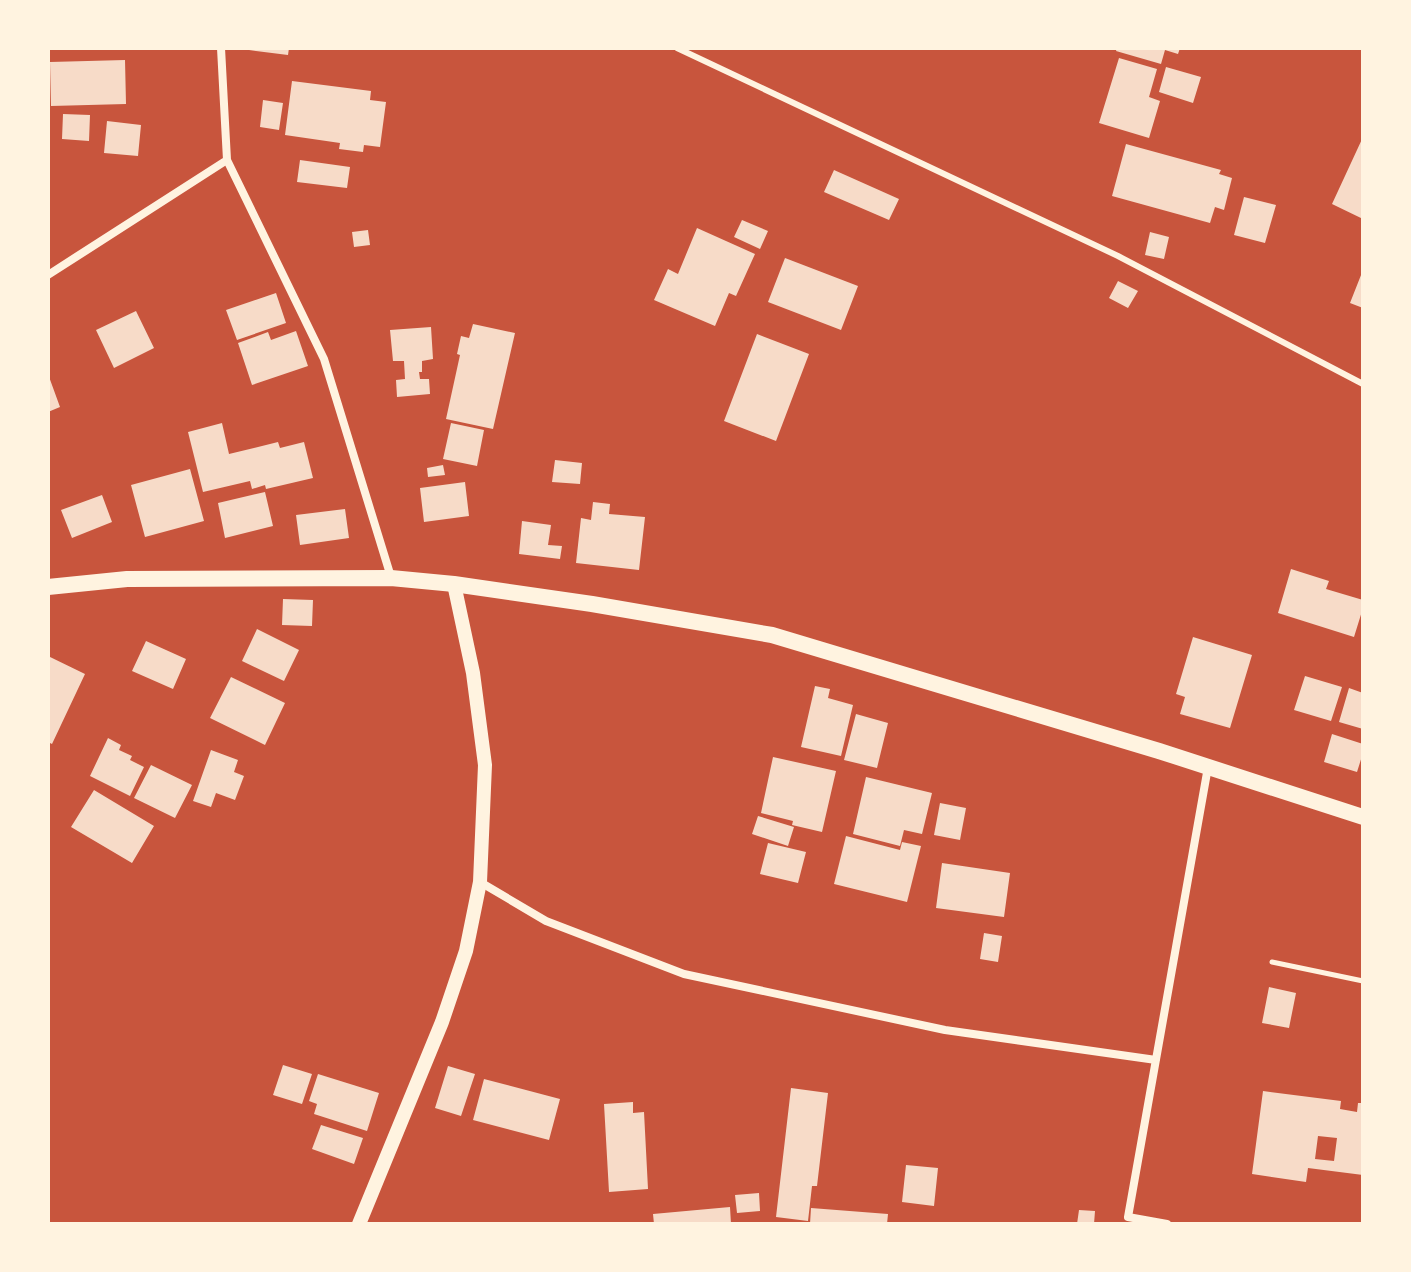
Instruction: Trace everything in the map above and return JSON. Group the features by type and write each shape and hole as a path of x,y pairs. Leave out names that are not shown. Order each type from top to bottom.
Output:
{"main road":[{"path":"48,587 127,579 391,578 592,604 772,635 1363,817"}],"street":[{"path":"221,48 227,160 324,359 391,578"},
{"path":"48,275 227,160"},
{"path":"359,1224 442,1022 466,951 480,882 485,765 473,673 454,584"},
{"path":"1167,1224 1128,1217 1208,767"},
{"path":"480,882 546,921 684,974 945,1030 1156,1060"}],"lane":[{"path":"677,48 1118,256 1363,384"}],"path":[{"path":"1272,962 1363,981"}],"building":[{"path":"249,48 289,48 288,55"},
{"path":"1117,48 1180,48 1178,54 1165,50 1161,64 1116,51"},
{"path":"1119,58 1157,69 1149,97 1160,101 1149,138 1099,123"},
{"path":"125,60 126,104 51,106 50,62"},
{"path":"1166,67 1201,77 1193,103 1159,92"},
{"path":"292,81 371,91 370,100 386,102 380,147 364,145 363,152 339,149 340,143 285,135"},
{"path":"263,100 283,103 279,130 260,127"},
{"path":"63,114 90,115 89,141 62,139"},
{"path":"107,121 141,125 138,156 104,153"},
{"path":"1363,137 1363,219 1332,204"},
{"path":"1126,144 1221,170 1219,174 1232,178 1224,210 1215,207 1210,223 1112,196"},
{"path":"300,160 350,167 347,188 297,182"},
{"path":"834,170 899,199 889,220 824,192"},
{"path":"1244,197 1276,205 1265,243 1234,235"},
{"path":"742,220 768,231 760,249 734,237"},
{"path":"697,228 755,254 736,296 729,293 715,326 654,300 668,269 678,274"},
{"path":"368,230 370,245 354,247 352,232"},
{"path":"1150,232 1169,237 1164,259 1145,255"},
{"path":"785,258 858,286 841,330 768,302"},
{"path":"1363,270 1363,308 1350,303"},
{"path":"1118,281 1138,291 1128,308 1109,298"},
{"path":"276,293 286,323 237,340 226,310"},
{"path":"136,311 154,348 114,368 96,330"},
{"path":"473,324 515,333 493,429 446,419 461,336 469,338"},
{"path":"431,327 433,359 422,361 422,372 419,372 420,379 429,379 430,394 397,397 396,380 405,379 404,361 393,361 390,330"},
{"path":"296,331 308,366 252,385 238,343 268,332 271,340"},
{"path":"757,334 809,354 776,441 724,421"},
{"path":"48,374 60,407 48,412"},
{"path":"222,423 229,454 278,442 280,448 304,442 313,478 266,489 265,485 252,489 250,481 203,492 188,432"},
{"path":"451,423 484,430 477,466 443,459"},
{"path":"555,460 582,463 580,484 552,482"},
{"path":"443,465 445,475 428,477 427,468"},
{"path":"190,469 204,521 145,537 131,485"},
{"path":"465,482 469,516 424,522 420,488"},
{"path":"265,492 273,526 225,538 218,503"},
{"path":"102,495 112,522 72,538 61,510"},
{"path":"593,502 610,504 609,514 645,517 639,570 576,563 581,518 591,520"},
{"path":"345,509 349,538 300,545 296,515"},
{"path":"522,521 551,525 548,545 562,546 560,559 519,554"},
{"path":"1291,569 1329,581 1326,589 1363,600 1354,637 1278,613"},
{"path":"283,599 313,600 312,626 282,625"},
{"path":"257,629 299,650 284,681 242,661"},
{"path":"1193,637 1252,655 1230,728 1180,714 1185,697 1176,694"},
{"path":"146,641 186,659 173,689 132,671"},
{"path":"48,656 85,674 52,744 48,742"},
{"path":"1305,676 1342,687 1331,721 1294,710"},
{"path":"231,677 285,703 265,745 210,718"},
{"path":"815,686 830,689 828,698 853,705 841,756 801,747"},
{"path":"1349,688 1363,693 1363,729 1339,722"},
{"path":"856,714 888,723 877,768 844,760"},
{"path":"1332,734 1363,744 1357,772 1324,762"},
{"path":"108,738 121,745 119,750 132,756 130,760 144,767 130,796 90,776"},
{"path":"211,750 238,760 234,772 244,776 235,800 216,793 211,807 193,801"},
{"path":"773,757 836,771 822,832 761,813"},
{"path":"151,765 192,785 175,818 134,798"},
{"path":"866,777 932,793 922,834 904,830 900,846 853,834"},
{"path":"94,790 154,826 132,863 71,827"},
{"path":"940,803 966,808 960,840 934,835"},
{"path":"758,816 794,827 788,846 752,834"},
{"path":"846,836 900,850 902,842 921,846 907,902 834,884"},
{"path":"768,843 806,852 798,883 760,874"},
{"path":"942,863 1010,873 1004,917 936,908"},
{"path":"984,933 1002,936 998,962 980,959"},
{"path":"1269,987 1296,993 1289,1028 1262,1023"},
{"path":"283,1065 312,1074 302,1104 273,1095"},
{"path":"448,1066 475,1074 461,1116 435,1108"},
{"path":"318,1074 379,1093 367,1131 314,1114 317,1104 309,1101"},
{"path":"484,1079 560,1099 549,1140 473,1120"},
{"path":"791,1088 828,1093 817,1186 812,1186 808,1221 776,1217"},
{"path":"1263,1091 1341,1101 1340,1109 1357,1112 1358,1103 1363,1103 1363,1175 1308,1168 1306,1182 1252,1174","holes":["1318,1136 1337,1138 1334,1161 1315,1159"]},
{"path":"633,1102 633,1113 644,1112 648,1189 609,1192 604,1104"},
{"path":"321,1125 363,1138 354,1164 312,1149"},
{"path":"906,1165 938,1168 934,1206 902,1202"},
{"path":"759,1193 760,1211 737,1213 735,1195"},
{"path":"730,1207 731,1224 654,1224 653,1214"},
{"path":"811,1208 888,1214 887,1224 810,1224"},
{"path":"1079,1210 1095,1211 1094,1224 1077,1224"}]}
